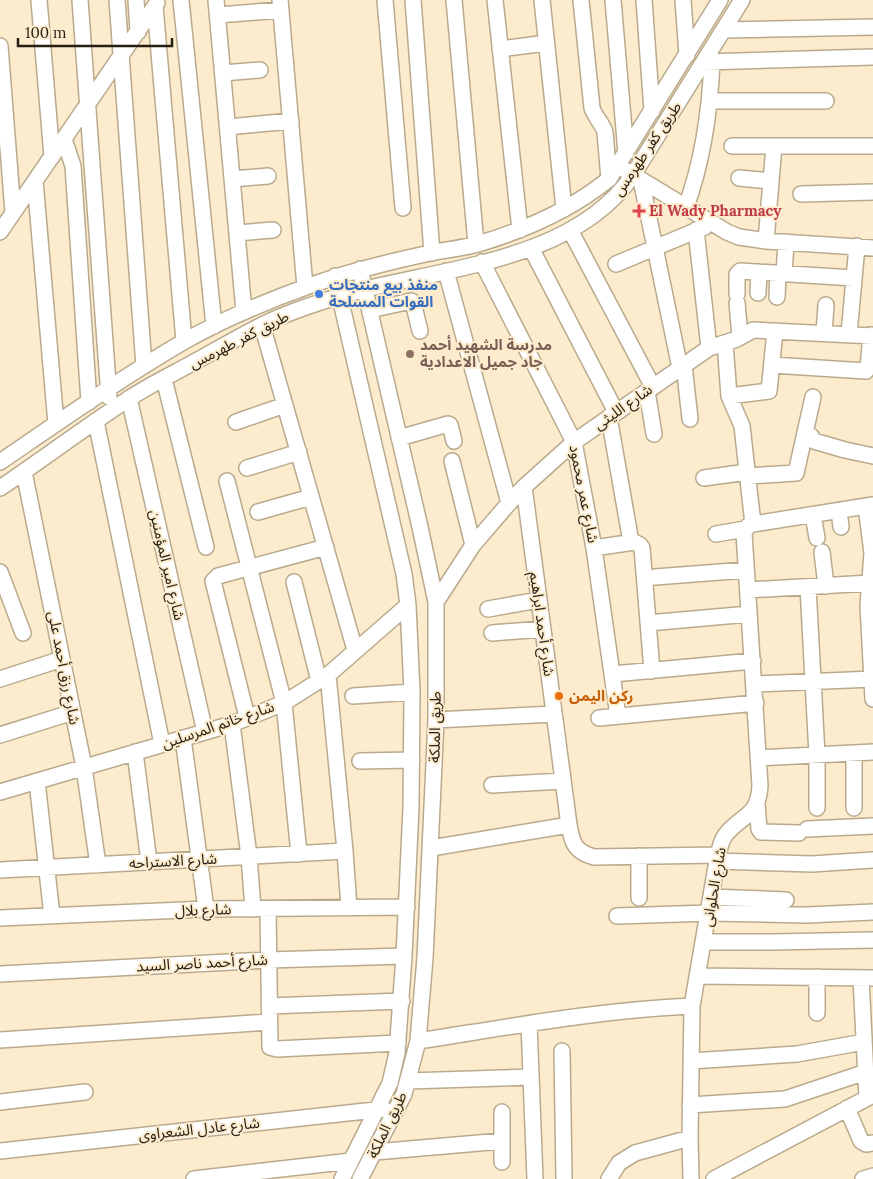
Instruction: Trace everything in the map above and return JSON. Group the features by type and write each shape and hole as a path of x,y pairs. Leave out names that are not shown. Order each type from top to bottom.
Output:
{"street":[{"path":"38,0 52,157"},
{"path":"80,0 110,411"},
{"path":"117,0 144,366"},
{"path":"136,0 138,32"},
{"path":"182,0 214,326"},
{"path":"385,0 403,208"},
{"path":"413,0 432,253"},
{"path":"454,0 476,244"},
{"path":"495,0 520,230"},
{"path":"542,0 564,208"},
{"path":"581,0 592,108 594,115 603,126 605,132 609,179"},
{"path":"613,0 622,159 637,177 713,223 739,236 766,241 873,248"},
{"path":"644,0 652,111"},
{"path":"683,0 687,55"},
{"name":"طريق كفر طهرمس","path":"0,462 108,388 184,341 244,312 336,276 476,244 520,230 536,224 581,199 609,179 720,0"},
{"name":"طريق كفر طهرمس","path":"0,488 129,398 262,325 311,306 365,289 446,271 532,248 570,230 603,209 637,177 708,62 742,0"},
{"path":"0,232 157,3"},
{"path":"157,3 184,341"},
{"path":"244,312 217,8 281,5 305,287"},
{"path":"724,30 873,26"},
{"path":"500,49 546,43"},
{"path":"0,46 14,212"},
{"path":"686,207 701,155 710,101 708,62 873,57"},
{"path":"223,73 260,70"},
{"path":"710,101 826,101"},
{"path":"228,127 291,121"},
{"path":"64,139 73,166 89,402"},
{"path":"732,146 873,146"},
{"path":"766,241 774,146"},
{"path":"232,178 268,176"},
{"path":"637,177 682,367 690,419"},
{"path":"739,178 771,181"},
{"path":"35,181 56,424"},
{"path":"801,194 873,192"},
{"path":"616,264 713,223"},
{"path":"237,233 273,230"},
{"path":"570,230 650,389 654,434"},
{"path":"696,230 708,348"},
{"path":"777,297 786,242"},
{"path":"849,334 857,246"},
{"path":"532,248 612,414 631,542"},
{"name":"شارع عمر محمود","path":"482,262 574,442 594,548 618,716"},
{"name":"طريق الملكة","path":"360,270 436,602 436,720 433,807 425,958 418,1041 408,1081 398,1107 360,1179"},
{"path":"446,271 509,503"},
{"path":"740,337 737,299 738,272 854,278"},
{"path":"758,293 759,272"},
{"name":"طريق الملكة","path":"336,276 399,550 408,605 412,692 411,808 402,1001 398,1043 390,1083 342,1179"},
{"path":"370,310 411,301 413,302 420,331"},
{"path":"824,333 826,305"},
{"path":"262,325 355,650"},
{"name":"شارع الليثى","path":"436,602 473,545 524,487 574,442 708,348 740,337 753,330 775,331 800,328 824,333 872,335"},
{"path":"729,396 769,391 768,362 775,331"},
{"path":"768,362 866,371 872,335"},
{"path":"725,342 729,396 742,426 748,474 749,527 744,537 759,758 760,786 757,804 759,829 761,832 803,831 873,826"},
{"path":"164,378 206,547"},
{"path":"704,478 748,474 796,473 813,396"},
{"name":"شارع امير المؤمنين","path":"129,398 205,732"},
{"path":"236,422 285,405"},
{"path":"96,421 162,744"},
{"path":"399,438 448,424 454,441"},
{"path":"806,434 811,436 814,441 873,456"},
{"path":"247,468 299,452"},
{"path":"452,462 473,545"},
{"name":"شارع رزق أحمد على","path":"24,472 84,767 98,865"},
{"path":"227,481 284,703 299,854"},
{"name":"شارع أحمد ابراهيم","path":"524,487 571,838 577,849 585,854 594,856 639,856"},
{"path":"258,512 311,497"},
{"path":"716,534 870,506 872,552 868,606 873,699"},
{"path":"839,511 841,527"},
{"path":"813,515 826,586"},
{"path":"594,548 631,542 637,542 642,548 652,671"},
{"path":"248,717 213,581 218,576 326,547"},
{"path":"655,577 746,570"},
{"path":"0,572 23,633"},
{"path":"294,582 324,678 345,851 349,908"},
{"path":"748,590 870,583"},
{"path":"808,587 817,755 816,808"},
{"path":"488,608 539,600"},
{"name":"شارع خاتم المرسلين","path":"0,792 232,724 284,703 324,678 408,605"},
{"path":"648,623 749,614"},
{"path":"492,633 543,629"},
{"path":"0,679 62,659"},
{"path":"613,674 753,661"},
{"path":"754,684 872,679"},
{"path":"353,696 412,692"},
{"path":"599,718 756,703"},
{"path":"0,735 73,712"},
{"path":"436,720 554,714"},
{"path":"232,724 249,856 268,960 270,1047 277,1049 398,1043"},
{"path":"184,738 206,909"},
{"path":"135,752 149,862"},
{"path":"759,758 873,752"},
{"path":"854,753 854,808"},
{"path":"360,761 412,760"},
{"path":"37,781 52,916"},
{"path":"492,786 563,781"},
{"name":"شارع الحلوانى","path":"692,1179 690,1106 692,1006 720,845 726,834 749,815 757,804"},
{"path":"411,808 433,807"},
{"path":"431,848 569,825"},
{"name":"شارع الاستراحه","path":"0,870 345,851"},
{"path":"639,898 639,856 718,858 812,864 873,860"},
{"path":"712,897 786,900"},
{"name":"شارع بلال","path":"0,918 206,909 406,907"},
{"path":"617,916 709,913 807,915 873,912"},
{"path":"704,942 873,940"},
{"name":"شارع أحمد ناصر السيد","path":"0,974 268,960 404,956"},
{"path":"698,976 867,978 864,1042 870,1096 714,1179"},
{"path":"817,1013 818,977"},
{"path":"268,1006 402,1001"},
{"path":"418,1041 649,1008 692,1006"},
{"path":"0,1040 269,1022"},
{"path":"529,1024 536,1179"},
{"path":"691,1061 797,1054 864,1042"},
{"path":"562,1051 564,1179"},
{"path":"690,1106 785,1099 866,1072"},
{"path":"408,1081 531,1077"},
{"path":"0,1102 85,1092"},
{"name":"شارع عادل الشعراوى","path":"0,1151 398,1107"},
{"path":"847,1108 861,1141 866,1144 873,1143"},
{"path":"502,1112 502,1162"},
{"path":"608,1179 619,1162 635,1153 690,1138"},
{"path":"375,1152 502,1141"},
{"path":"194,1179 351,1161"},
{"path":"863,1179 873,1176"}],"place":[{"name":"El Wady Pharmacy","path":"639,211"},
{"name":"منفذ بيع منتجات القوات المسلحة","path":"319,294"},
{"name":"مدرسة الشهيد أحمد جاد جميل الاعدادية","path":"410,354"},
{"name":"ركن اليمن","path":"559,696"}]}
